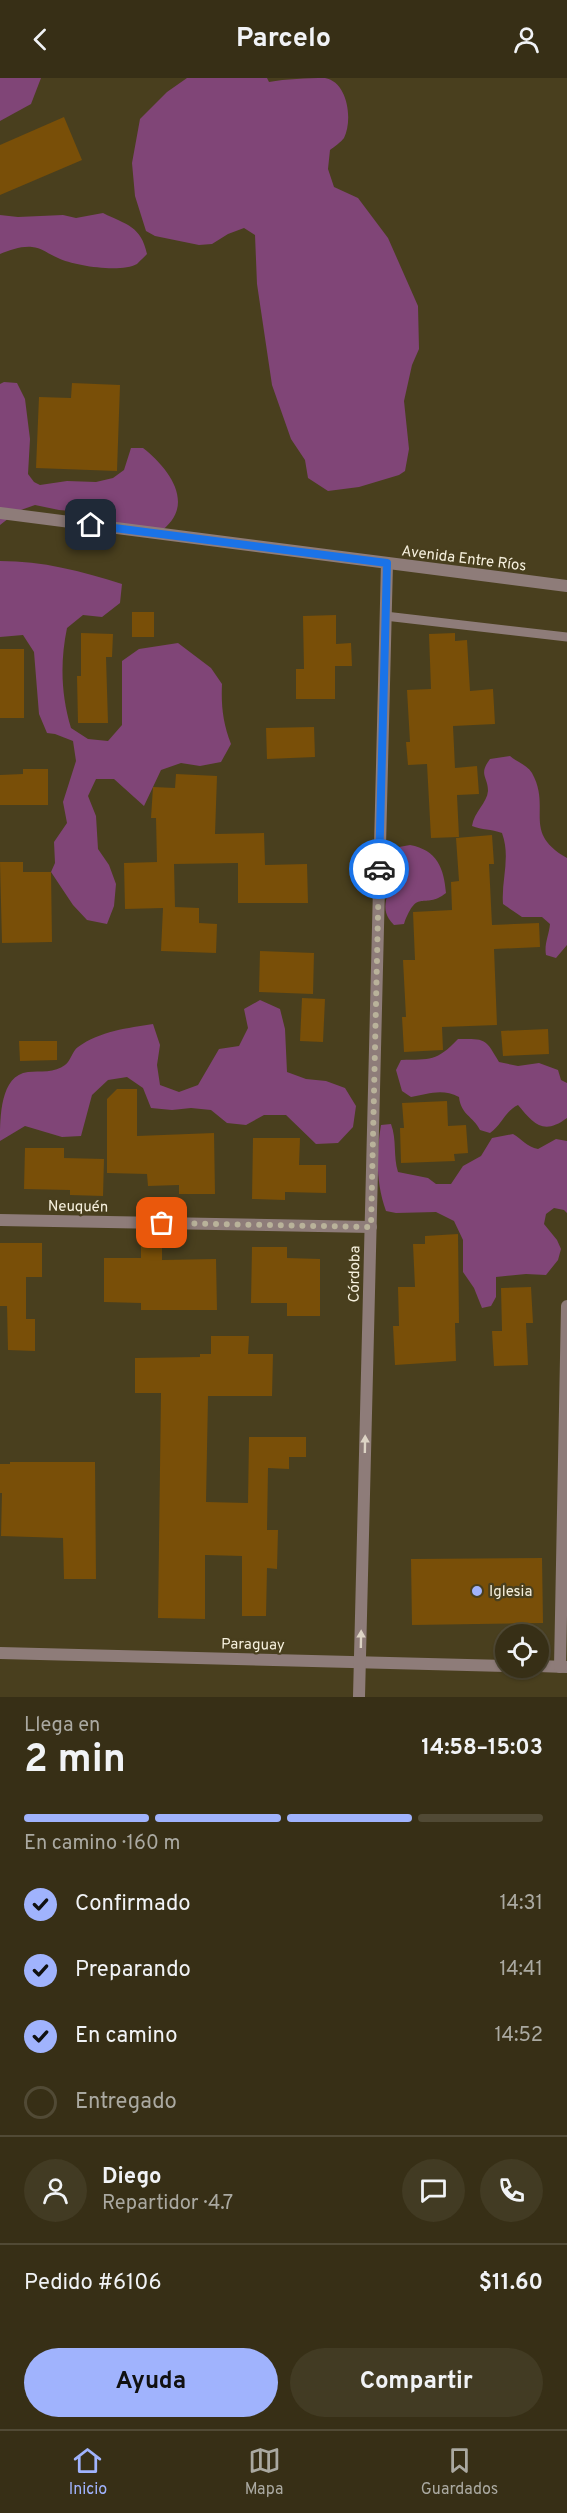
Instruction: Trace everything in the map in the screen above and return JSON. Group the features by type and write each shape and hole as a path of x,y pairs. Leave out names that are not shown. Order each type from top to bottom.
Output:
{"street":[{"name":"Avenida Entre Ríos","path":"0,513 567,586"},
{"name":"Córdoba","path":"359,1697 387,563"},
{"name":"Neuquén","path":"0,1220 371,1227"},
{"path":"563,1667 567,1306"},
{"name":"Paraguay","path":"0,1653 495,1666"}],"lane":[{"path":"385,616 567,637"}],"shaded area":[{"path":"0,78 41,78 31,104 0,121"},
{"path":"187,78 267,78 269,82 325,78 333,81 343,94 348,112 347,130 343,140 330,150 328,169 334,187 358,198 388,238 418,306 419,349 412,365 404,401 409,449 405,471 399,475 359,487 328,491 308,478 305,460 291,439 272,385 257,284 255,235 244,228 212,244 199,245 155,236 146,231 135,196 132,163 140,119 167,92"},
{"path":"103,213 126,224 141,237 147,254 137,264 120,268 86,266 65,261 32,247 0,254 0,215 18,217 63,215 76,218"},
{"path":"17,383 25,399 30,439 28,474 34,482 40,485 67,481 96,482 113,478 124,470 131,448 143,448 162,466 176,489 178,500 176,512 170,523 158,533 124,527 95,513 35,505 18,511 0,525 0,384"},
{"path":"0,561 62,568 122,584 120,603 102,617 83,615 67,628 63,653 65,703 71,728 88,739 108,741 122,725 122,661 139,649 178,643 211,668 222,684 223,714 231,744 221,762 200,766 181,763 161,770 144,806 114,779 96,779 88,796 96,816 98,849 109,865 116,884 114,906 107,924 87,920 73,905 51,872 55,863 54,842 67,823 63,802 76,761 73,741 47,733 39,714 34,652 23,635 0,637"},
{"path":"510,756 532,773 537,786 541,829 545,839 567,858 567,945 556,958 546,955 550,924 542,917 522,917 503,904 506,851 502,833 472,826 488,791 484,772 486,764 490,759"},
{"path":"410,845 419,847 433,856 441,868 446,893 432,900 417,902 409,912 404,924 394,925 385,907 393,875 394,857 399,847"},
{"path":"260,1000 280,1009 285,1029 287,1072 345,1088 356,1106 353,1127 338,1143 316,1144 286,1115 264,1115 246,1125 227,1123 211,1110 151,1108 143,1088 127,1077 108,1080 92,1095 81,1136 62,1137 25,1126 0,1141 1,1110 4,1099 12,1081 19,1075 61,1068 78,1047 95,1037 153,1024 160,1045 157,1065 160,1085 179,1092 198,1085 219,1049 239,1046 248,1028 244,1009"},
{"path":"458,1039 484,1041 499,1062 518,1066 539,1063 558,1070 561,1080 567,1083 567,1118 545,1127 534,1122 518,1105 490,1133 480,1130 462,1108 459,1097 453,1094 441,1092 411,1097 402,1091 396,1070 401,1060 432,1058 444,1052"},
{"path":"391,1124 398,1172 428,1178 436,1184 451,1184 463,1166 481,1156 492,1138 513,1134 538,1149 556,1139 567,1141 567,1213 554,1208 546,1214 544,1224 561,1249 558,1260 546,1275 496,1277 496,1297 491,1306 482,1308 474,1288 463,1272 463,1240 454,1221 436,1212 386,1211 379,1179 378,1147 381,1125"}],"building":[{"path":"64,117 82,160 0,195 0,145"},
{"path":"72,383 120,385 117,471 36,468 39,397 71,398"},
{"path":"132,612 154,612 154,637 132,637"},
{"path":"336,615 336,644 351,643 352,666 335,666 335,699 296,699 296,669 304,669 303,616"},
{"path":"81,633 113,634 112,657 106,657 108,723 78,723 77,676 81,676"},
{"path":"455,633 455,641 467,640 470,691 493,689 495,724 453,726 455,768 477,766 479,794 457,795 459,837 431,838 427,764 408,765 406,742 410,742 407,690 431,689 429,634"},
{"path":"0,649 24,649 24,718 0,718"},
{"path":"314,727 315,757 267,759 266,728"},
{"path":"23,769 48,769 48,805 0,805 0,775 23,774"},
{"path":"176,774 217,776 215,834 264,833 265,865 307,864 308,903 238,903 238,863 174,864 175,907 199,908 199,923 217,924 216,953 161,951 163,908 125,909 124,863 157,862 156,818 151,818 153,787 175,788"},
{"path":"492,835 494,864 489,864 492,925 539,923 540,947 494,949 497,1025 442,1027 443,1050 404,1052 402,1017 406,1017 403,960 415,960 413,912 452,910 451,882 459,881 456,838"},
{"path":"0,862 23,862 23,872 51,872 52,942 2,943"},
{"path":"260,951 314,953 313,994 259,992"},
{"path":"302,998 325,999 323,1042 300,1041"},
{"path":"548,1029 549,1054 503,1056 501,1031"},
{"path":"19,1041 57,1041 57,1060 20,1061"},
{"path":"117,1089 137,1089 137,1136 214,1133 215,1194 179,1194 179,1185 148,1186 147,1174 107,1173 107,1099"},
{"path":"447,1101 448,1126 466,1125 468,1153 454,1154 455,1161 401,1163 400,1128 404,1128 402,1103"},
{"path":"253,1138 300,1138 299,1165 326,1165 326,1193 285,1192 285,1200 252,1199"},
{"path":"25,1148 64,1148 64,1158 104,1159 103,1196 70,1195 70,1190 24,1189"},
{"path":"458,1234 459,1323 455,1323 456,1361 395,1365 393,1326 399,1326 398,1287 415,1287 413,1244 425,1244 425,1236"},
{"path":"0,1243 42,1243 42,1277 26,1277 26,1319 35,1319 35,1351 8,1350 7,1306 0,1306"},
{"path":"141,1243 162,1243 162,1260 216,1259 217,1310 141,1310 141,1303 104,1302 104,1258 141,1258"},
{"path":"252,1247 287,1247 287,1258 320,1259 320,1316 287,1316 287,1303 251,1303"},
{"path":"531,1287 533,1323 526,1323 528,1365 494,1366 492,1331 502,1331 501,1288"},
{"path":"211,1336 249,1336 248,1354 273,1354 272,1396 208,1396 206,1502 248,1503 249,1437 306,1437 306,1457 289,1457 289,1469 268,1468 267,1530 278,1530 277,1569 267,1568 266,1616 242,1616 242,1556 205,1555 205,1619 158,1618 161,1393 135,1393 135,1358 200,1357 200,1354 211,1354"},
{"path":"10,1462 95,1462 96,1579 64,1579 63,1538 1,1536 0,1464 10,1464"},
{"name":"Iglesia","path":"542,1558 543,1623 412,1625 411,1559"}],"way so far":[{"path":"162,1223 371,1227 379,869"}],"place":[{"name":"Iglesia","path":"477,1591"}],"route":[{"path":"91,525 387,563 379,869"}]}
